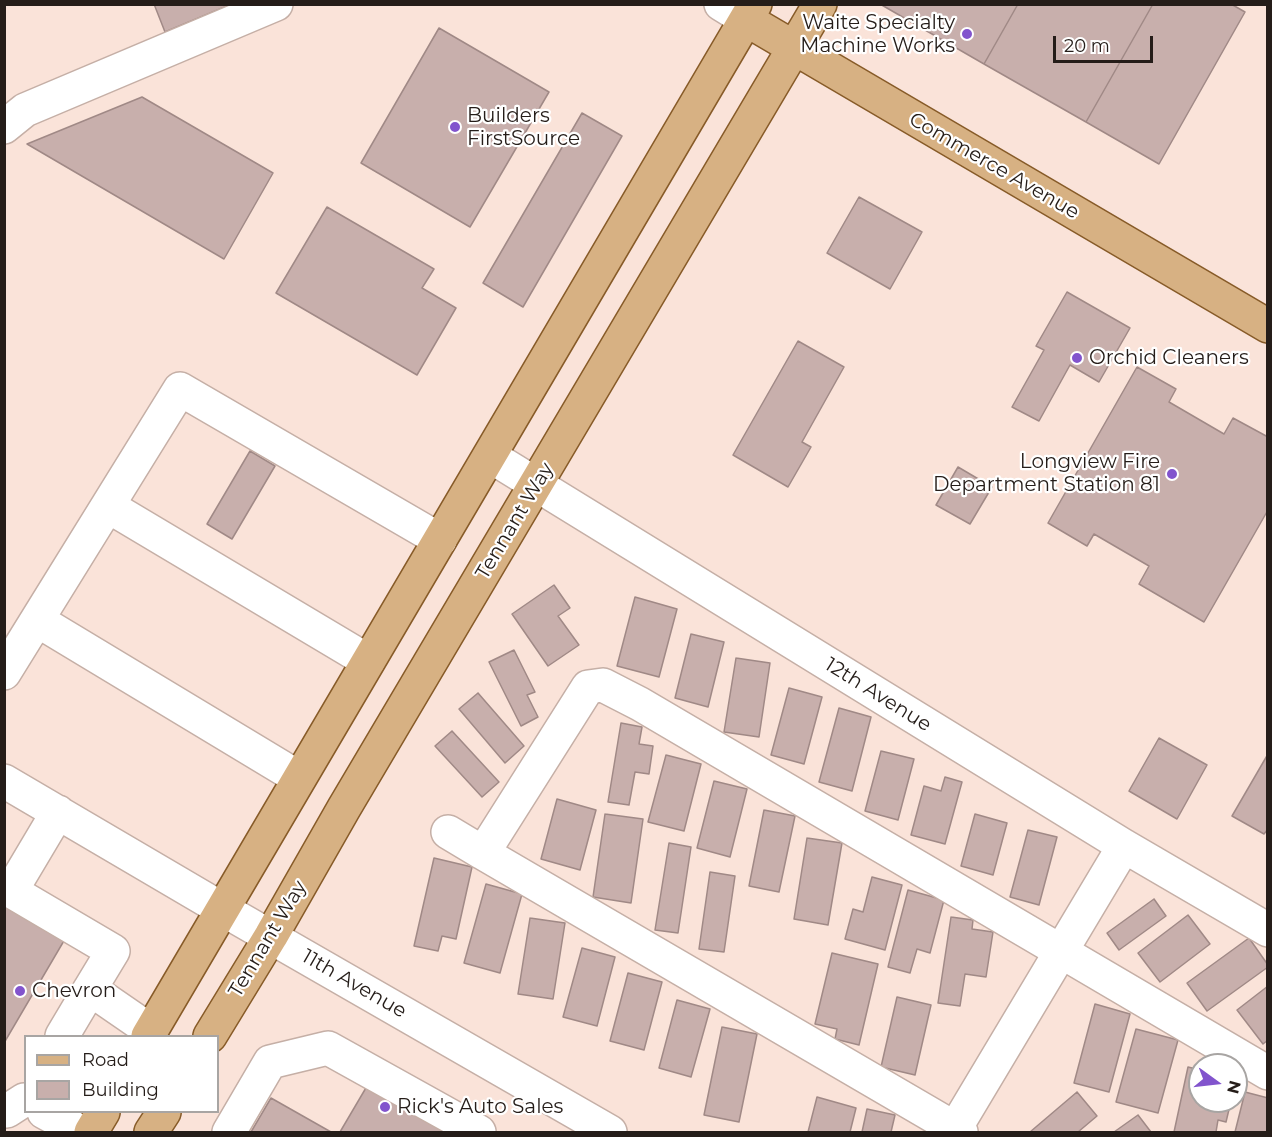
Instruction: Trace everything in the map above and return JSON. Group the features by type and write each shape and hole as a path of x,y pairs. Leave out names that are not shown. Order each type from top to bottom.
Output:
{"main road":[{"name":"Tennant Way","path":"211,1035 820,4"},
{"name":"Commerce Avenue","path":"741,10 794,49 1268,326"},
{"path":"150,1034 490,456 741,10"},
{"path":"91,1132 102,1113"},
{"path":"151,1132 163,1113"}],"street":[{"path":"4,127 25,110 276,4"},
{"path":"4,673 180,389 440,540"},
{"name":"12th Avenue","path":"490,456 1124,846 1268,930"},
{"path":"108,506 368,661"},
{"path":"37,620 299,778"},
{"path":"483,854 588,687 603,685 640,704 1268,1073"},
{"name":"11th Avenue","path":"4,781 610,1132"},
{"path":"58,812 8,891 113,951 63,1035"},
{"path":"448,832 956,1131 1124,846"},
{"path":"90,990 150,1034"},
{"path":"229,1132 270,1062 328,1048 479,1132"},
{"path":"34,1113 81,1132"}],"building":[{"path":"154,4 232,4 165,32"},
{"name":"Waite Specialty Machine Works","path":"880,4 1018,4 984,64"},
{"path":"1018,4 1153,4 1086,122 984,64"},
{"path":"1153,4 1231,4 1245,12 1159,164 1086,122"},
{"name":"Builders FirstSource","path":"439,28 549,92 470,227 361,163"},
{"path":"142,97 273,173 224,259 27,144"},
{"path":"582,113 622,136 523,307 483,283"},
{"path":"859,197 922,232 890,289 827,253"},
{"path":"327,207 434,269 422,288 456,308 417,375 276,293"},
{"name":"Orchid Cleaners","path":"1067,292 1130,328 1099,382 1070,365 1039,421 1012,407 1044,350 1036,346"},
{"path":"798,341 844,367 802,442 811,447 788,487 733,455"},
{"name":"Longview Fire Department Station 81","path":"1137,367 1176,389 1169,402 1224,434 1233,418 1268,437 1268,510 1204,622 1139,584 1149,566 1094,534 1087,546 1048,523"},
{"path":"250,451 275,466 232,539 207,524"},
{"path":"958,467 992,487 970,524 936,505"},
{"path":"554,585 570,608 558,616 579,645 548,666 512,614"},
{"path":"635,597 677,609 659,677 617,666"},
{"path":"691,634 724,642 708,707 675,698"},
{"path":"514,650 535,692 527,695 538,717 521,726 489,662"},
{"path":"736,658 770,663 759,737 724,732"},
{"path":"789,688 822,697 804,764 771,755"},
{"path":"478,693 524,746 505,763 459,709"},
{"path":"839,708 871,717 852,791 819,782"},
{"path":"621,723 642,727 639,744 653,746 649,774 635,772 629,805 608,802"},
{"path":"452,731 499,782 482,797 435,746"},
{"path":"1159,738 1207,765 1177,819 1129,791"},
{"path":"881,751 914,759 898,820 865,811"},
{"path":"1268,754 1268,829 1264,834 1232,816"},
{"path":"666,755 701,764 684,831 648,822"},
{"path":"945,777 962,782 945,844 911,835 924,786 941,791"},
{"path":"714,781 747,789 730,857 697,848"},
{"path":"557,799 596,810 580,870 541,859"},
{"path":"764,810 795,816 779,892 749,886"},
{"path":"605,814 643,819 631,903 593,897"},
{"path":"975,814 1007,823 993,875 961,866"},
{"path":"1028,830 1057,837 1039,905 1010,897"},
{"path":"807,838 842,843 828,925 794,919"},
{"path":"669,843 691,847 678,933 655,930"},
{"path":"434,858 472,867 456,939 442,936 438,951 414,946"},
{"path":"710,872 735,876 724,952 699,949"},
{"path":"872,877 902,885 885,950 845,939 853,909 863,912"},
{"path":"486,884 522,894 500,973 464,963"},
{"path":"908,890 944,900 930,953 917,949 910,973 888,967"},
{"path":"1154,899 1166,916 1119,950 1107,933"},
{"name":"Chevron","path":"6,905 65,939 4,1043 4,908"},
{"path":"1188,915 1210,944 1160,982 1138,953"},
{"path":"951,917 973,920 972,929 993,932 986,977 965,974 960,1006 938,1003"},
{"path":"530,918 565,923 553,999 518,994"},
{"path":"1249,938 1268,967 1207,1011 1187,983"},
{"path":"582,948 615,957 597,1026 563,1017"},
{"path":"832,953 878,964 859,1045 835,1039 837,1029 815,1024"},
{"path":"628,973 662,982 644,1050 610,1041"},
{"path":"1268,986 1268,1040 1263,1044 1237,1010"},
{"path":"897,997 931,1005 915,1075 881,1067"},
{"path":"677,1000 710,1009 691,1077 659,1068"},
{"path":"1095,1004 1130,1014 1109,1092 1074,1083"},
{"path":"722,1027 757,1034 739,1122 704,1115"},
{"path":"1136,1029 1178,1040 1158,1113 1116,1102"},
{"path":"1188,1067 1188,1113 1228,1113 1226,1122 1218,1120 1216,1132 1174,1132"},
{"name":"Rick's Auto Sales","path":"370,1081 459,1132 340,1132"},
{"path":"1077,1092 1097,1116 1078,1132 1030,1132"},
{"path":"1248,1093 1268,1098 1268,1132 1235,1132 1240,1113 1248,1113"},
{"path":"817,1097 856,1108 850,1132 808,1132"},
{"path":"271,1098 331,1132 251,1132"},
{"path":"867,1109 895,1115 891,1132 862,1132"},
{"path":"1138,1115 1151,1132 1114,1132"}],"place":[{"name":"Waite Specialty Machine Works","path":"967,34"},
{"name":"Builders FirstSource","path":"455,127"},
{"name":"Orchid Cleaners","path":"1077,358"},
{"name":"Longview Fire Department Station 81","path":"1172,474"},
{"name":"Chevron","path":"20,991"},
{"name":"Rick's Auto Sales","path":"385,1107"}]}
